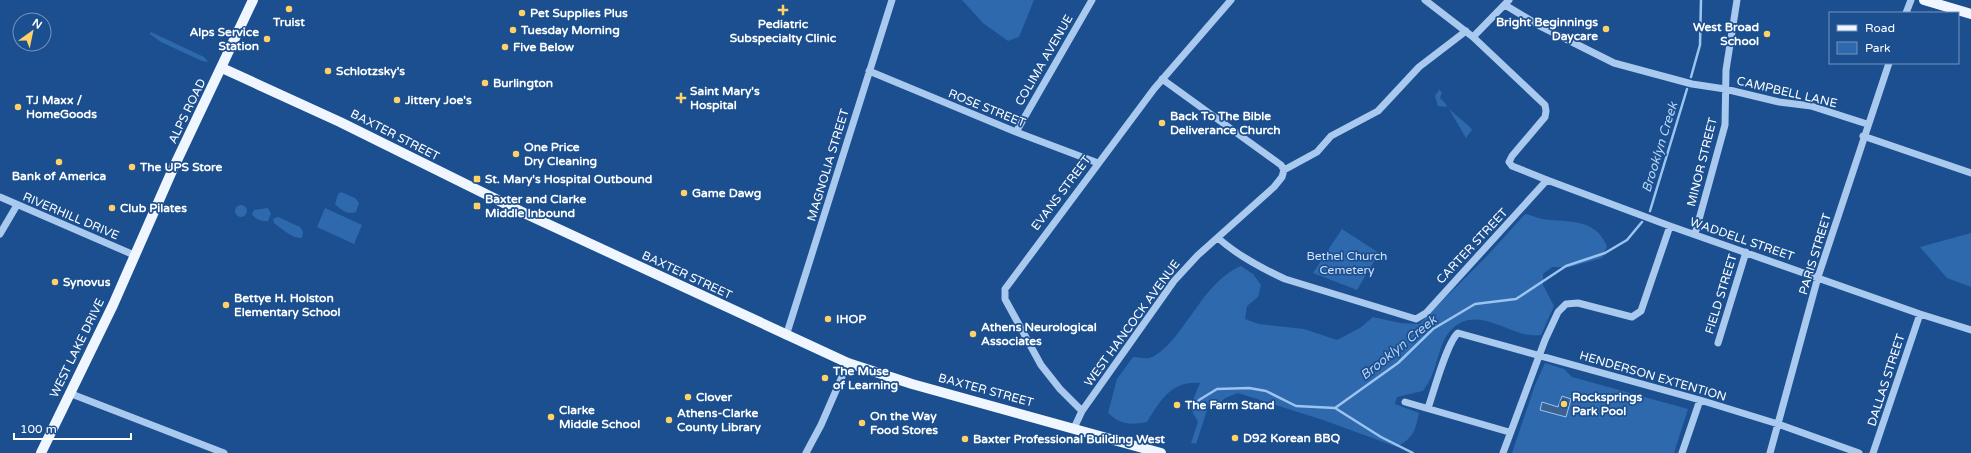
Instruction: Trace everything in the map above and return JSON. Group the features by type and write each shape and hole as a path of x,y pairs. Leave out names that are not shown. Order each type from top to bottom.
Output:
{"main road":[{"name":"ALPS ROAD","path":"134,255 253,0"},
{"path":"1924,0 1971,14"},
{"name":"BAXTER STREET","path":"222,68 340,122 524,213 786,336 848,363 912,384 1161,453"},
{"name":"WEST LAKE DRIVE","path":"41,453 113,305 134,255"}],"street":[{"name":"MAGNOLIA STREET","path":"786,336 892,0"},
{"name":"COLIMA AVENUE","path":"1016,132 1092,0"},
{"name":"EVANS STREET","path":"1082,411 1060,389 1036,359 1006,299 1004,292 1009,282 1162,79 1231,0"},
{"path":"1425,0 1473,37 1507,3"},
{"name":"MINOR STREET","path":"1695,234 1726,116 1726,70 1737,0"},
{"path":"1906,12 1911,0"},
{"name":"CAMPBELL LANE","path":"1507,3 1540,26 1614,63 1692,84 1725,89 1768,100 1811,106 1867,124"},
{"path":"1162,79 1281,165 1284,170 1317,152 1331,136 1378,111 1419,67 1466,31"},
{"name":"WADDELL STREET","path":"1473,37 1543,103 1546,108 1544,117 1512,156 1509,162 1514,167 1670,226 1920,314 1971,330"},
{"name":"PARIS STREET","path":"1770,453 1818,277 1863,136 1889,64"},
{"name":"ROSE STREET","path":"869,71 1016,132 1098,163"},
{"path":"1863,136 1971,172"},
{"name":"WEST HANCOCK AVENUE","path":"1074,428 1082,411 1174,280 1198,255 1274,187 1282,177 1284,170"},
{"name":"CARTER STREET","path":"1218,238 1237,253 1264,269 1285,279 1416,319 1426,313 1547,180"},
{"name":"RIVERHILL DRIVE","path":"0,197 134,255"},
{"path":"0,234 17,205"},
{"path":"1503,453 1509,432 1558,312 1566,304 1578,303 1632,317 1641,312 1670,226"},
{"name":"FIELD STREET","path":"1718,343 1746,252"},
{"name":"DALLAS STREET","path":"1873,453 1920,314"},
{"name":"HENDERSON EXTENTION","path":"1428,408 1447,350 1453,337 1458,332 1700,400 1778,424 1860,453"},
{"path":"806,453 821,425 848,363"},
{"path":"69,393 224,453"},
{"path":"1682,453 1700,400"},
{"path":"1405,402 1509,432"}],"green space":[{"path":"962,0 1034,0 1019,37 1008,41 983,23"},
{"path":"151,32 204,57 208,62 202,61 161,42 150,34"},
{"path":"1439,90 1442,92 1440,98 1447,105 1446,107 1438,106 1435,96"},
{"path":"1449,109 1471,128 1472,130 1466,138"},
{"path":"341,192 355,198 359,203 356,212 347,212 335,204 338,194"},
{"path":"239,205 243,205 247,211 243,217 239,217 235,213 235,209"},
{"path":"268,208 271,214 268,221 259,220 252,214 254,210"},
{"path":"325,208 362,225 354,244 317,227"},
{"path":"1525,214 1543,219 1580,223 1595,230 1602,237 1607,246 1602,258 1570,267 1552,267 1543,274 1543,285 1554,306 1541,335 1530,335 1484,321 1473,320 1462,322 1451,330 1444,340 1434,370 1423,391 1397,397 1395,404 1419,413 1413,433 1407,440 1397,447 1323,420 1238,393 1225,398 1219,404 1210,401 1196,444 1191,443 1198,422 1190,407 1200,383 1181,385 1174,389 1162,399 1147,422 1136,424 1126,423 1117,420 1108,413 1117,379 1133,357 1149,358 1157,355 1165,348 1210,290 1232,270 1241,266 1253,274 1261,285 1258,297 1247,306 1245,319 1259,324 1304,329 1337,340 1360,328 1373,317 1400,323 1419,324 1487,256"},
{"path":"278,217 300,227 303,232 302,238 291,235 274,223 273,219"},
{"name":"Bethel Church Cemetery","path":"1342,229 1379,253 1357,290 1313,273"},
{"path":"1971,233 1971,287 1947,278 1920,247"},
{"path":"1545,363 1564,369 1572,377 1688,409 1674,453 1512,453 1535,385"}],"shaded area":[{"name":"Rocksprings Park Pool","path":"1562,396 1571,399 1566,417 1540,410 1542,402 1558,407"}],"waterway":[{"name":"Brooklyn Creek","path":"1691,77 1700,45 1701,0"},
{"name":"Brooklyn Creek","path":"1650,211 1687,89"},
{"name":"Brooklyn Creek","path":"1335,408 1398,363 1433,329 1475,304 1516,299 1566,266 1605,253 1627,240 1642,222"},
{"path":"1195,406 1199,400 1217,389 1249,388 1266,391 1296,406 1335,408 1381,437 1413,453"}],"place":[{"name":"Truist","path":"289,9"},
{"name":"Pediatric Subspecialty Clinic","path":"783,10"},
{"name":"Pet Supplies Plus","path":"522,13"},
{"name":"Bright Beginnings Daycare","path":"1606,29"},
{"name":"Tuesday Morning","path":"513,30"},
{"name":"West Broad School","path":"1767,34"},
{"name":"Alps Service Station","path":"267,39"},
{"name":"Five Below","path":"505,47"},
{"name":"Schlotzsky's","path":"328,71"},
{"name":"Burlington","path":"485,83"},
{"name":"Saint Mary's Hospital","path":"681,98"},
{"name":"Jittery Joe's","path":"397,100"},
{"name":"TJ Maxx / HomeGoods","path":"18,107"},
{"name":"Back To The Bible Deliverance Church","path":"1162,123"},
{"name":"One Price Dry Cleaning","path":"516,154"},
{"name":"Bank of America","path":"59,162"},
{"name":"The UPS Store","path":"132,167"},
{"name":"St. Mary's Hospital Outbound","path":"477,179"},
{"name":"Game Dawg","path":"684,193"},
{"name":"Baxter and Clarke Middle Inbound","path":"477,206"},
{"name":"Club Pilates","path":"112,208"},
{"name":"Synovus","path":"55,282"},
{"name":"Bettye H. Holston Elementary School","path":"226,305"},
{"name":"IHOP","path":"828,319"},
{"name":"Athens Neurological Associates","path":"973,334"},
{"name":"The Muse of Learning","path":"825,378"},
{"name":"Clover","path":"688,397"},
{"name":"Rocksprings Park Pool","path":"1564,404"},
{"name":"The Farm Stand","path":"1177,405"},
{"name":"Clarke Middle School","path":"551,417"},
{"name":"Athens-Clarke County Library","path":"669,420"},
{"name":"On the Way Food Stores","path":"862,423"},
{"name":"D92 Korean BBQ","path":"1235,438"},
{"name":"Baxter Professional Building West","path":"965,439"}]}
